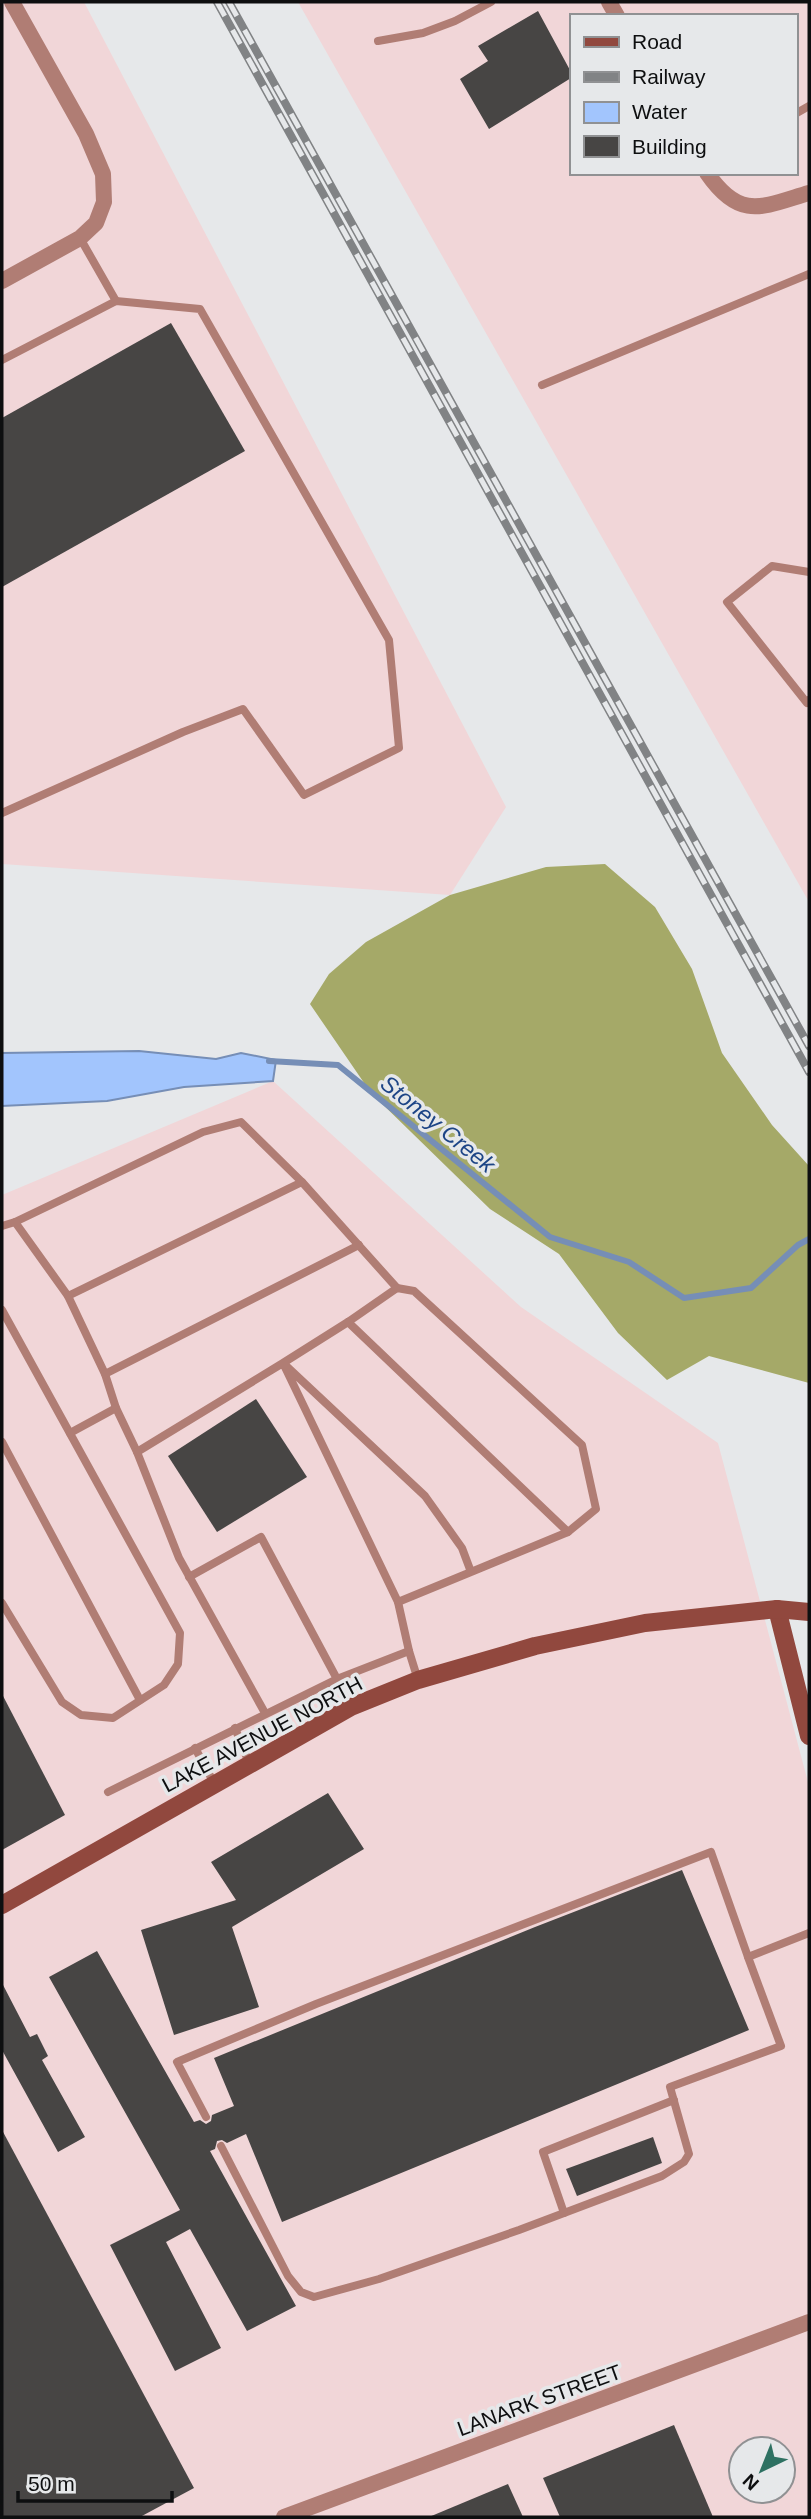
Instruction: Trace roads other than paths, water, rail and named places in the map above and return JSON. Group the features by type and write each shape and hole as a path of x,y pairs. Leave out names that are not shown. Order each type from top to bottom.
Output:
{"street":[{"path":"2,281 80,239 96,223 104,202 103,174 86,134 12,2"},
{"path":"709,175 722,192 738,204 760,208 809,192"},
{"path":"776,1609 809,1736"},
{"name":"LAKE AVENUE NORTH","path":"2,1905 351,1707 418,1680 535,1646 645,1623 776,1609 809,1612"},
{"name":"LANARK STREET","path":"284,2517 809,2322"}],"lane":[{"path":"378,41 423,33 455,21 491,2"},
{"path":"80,239 116,301"},
{"path":"542,385 809,275"},
{"path":"2,360 116,301 200,309 389,640 399,748 304,795 243,709 183,732 2,813"},
{"path":"809,572 772,566 727,601 807,703 809,700"},
{"path":"2,1226 203,1132 241,1122 302,1182 397,1288 414,1291 582,1445 596,1509 568,1532 398,1602"},
{"path":"68,1296 302,1182"},
{"path":"15,1222 68,1296 105,1374 116,1408 137,1452 179,1558 265,1713"},
{"path":"105,1374 359,1245"},
{"path":"137,1452 348,1322 397,1288"},
{"path":"2,1310 180,1633 178,1664 164,1685 113,1718 81,1715 62,1702 2,1603"},
{"path":"348,1322 568,1532"},
{"path":"283,1363 425,1496 462,1548 471,1572"},
{"path":"283,1363 398,1602 418,1680"},
{"path":"70,1433 116,1408"},
{"path":"2,1442 140,1700"},
{"path":"189,1577 261,1537 337,1679"},
{"path":"108,1791 337,1679 409,1651"},
{"path":"235,1728 249,1763"},
{"path":"195,1748 214,1783"},
{"path":"206,2118 177,2062 316,2004 711,1852 781,2046 670,2087 689,2154 684,2162 662,2176 379,2279 314,2297 301,2292 288,2276 221,2146"},
{"path":"748,1957 809,1933"},
{"path":"564,2213 543,2152 674,2100"}],"water":[{"path":"139,1051 216,1059 241,1053 276,1060 273,1081 184,1087 107,1101 2,1106 2,1053"}],"waterway":[{"name":"Stoney Creek","path":"269,1061 338,1065 550,1237 629,1262 684,1298 751,1288 798,1245 809,1239"}],"railway":[{"path":"217,2 809,1072"},
{"path":"229,2 809,1046"}]}
